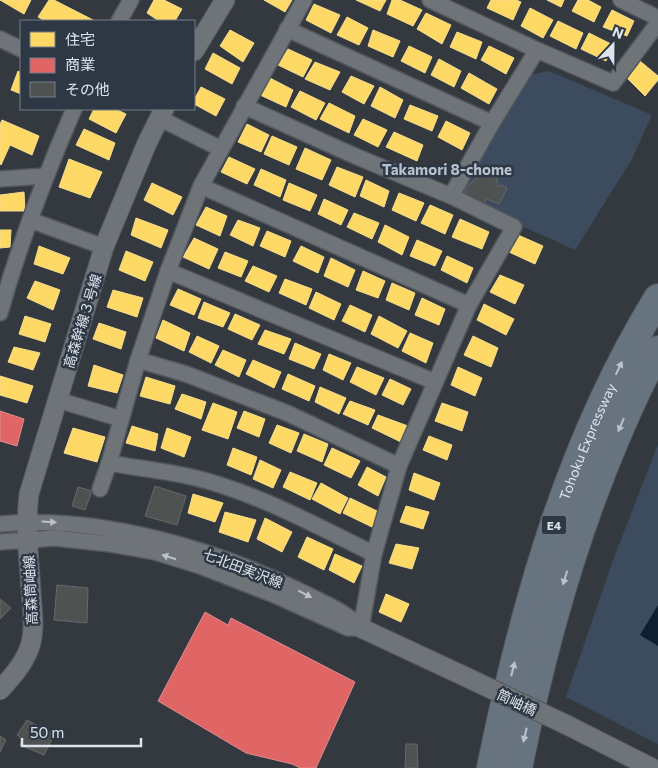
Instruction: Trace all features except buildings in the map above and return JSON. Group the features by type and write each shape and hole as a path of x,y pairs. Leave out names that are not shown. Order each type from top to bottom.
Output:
{"highway":[{"name":"Tohoku Expressway","path":"491,768 522,634 546,549 563,499 620,366 658,298"},
{"name":"Tohoku Expressway","path":"518,768 546,646 594,488 625,417 658,350"}],"street":[{"path":"120,20 131,0"},
{"path":"195,49 225,0"},
{"path":"100,489 138,360 168,271 201,186 304,0"},
{"path":"430,0 613,83 658,23"},
{"path":"621,0 658,18"},
{"path":"287,30 492,123"},
{"path":"0,39 20,49"},
{"path":"451,196 492,123 537,50"},
{"path":"0,542 54,538 110,544 154,552 200,566 272,594 348,628 361,628 374,554 399,466 469,305 514,227 451,196 355,156 244,106"},
{"path":"0,313 6,270 30,220 45,176 74,110"},
{"path":"161,113 222,149"},
{"name":"高森幹線３号線","path":"28,540 29,494 104,247 161,113"},
{"path":"0,179 45,176"},
{"path":"201,186 469,305"},
{"path":"30,220 104,247"},
{"path":"168,271 435,382"},
{"path":"138,360 186,374 287,413 399,466"},
{"path":"58,400 122,419"},
{"path":"109,463 192,478 241,493 300,518 374,554"},
{"name":"七北田実沢線","path":"0,524 28,521 112,530 157,539 218,557 284,583 350,616 361,628 466,677"},
{"name":"高森筒岫線","path":"0,690 20,666 29,649 33,629 28,540"},
{"name":"筒岫橋","path":"466,677 652,768"}],"shaded area":[{"path":"549,71 652,115 632,159 575,250 460,198 462,186 530,75"},
{"path":"658,444 658,744 566,697 612,563"},
{"path":"658,605 658,646 640,635"}],"district":[{"name":"Takamori 8-chome","path":"447,169"}]}
